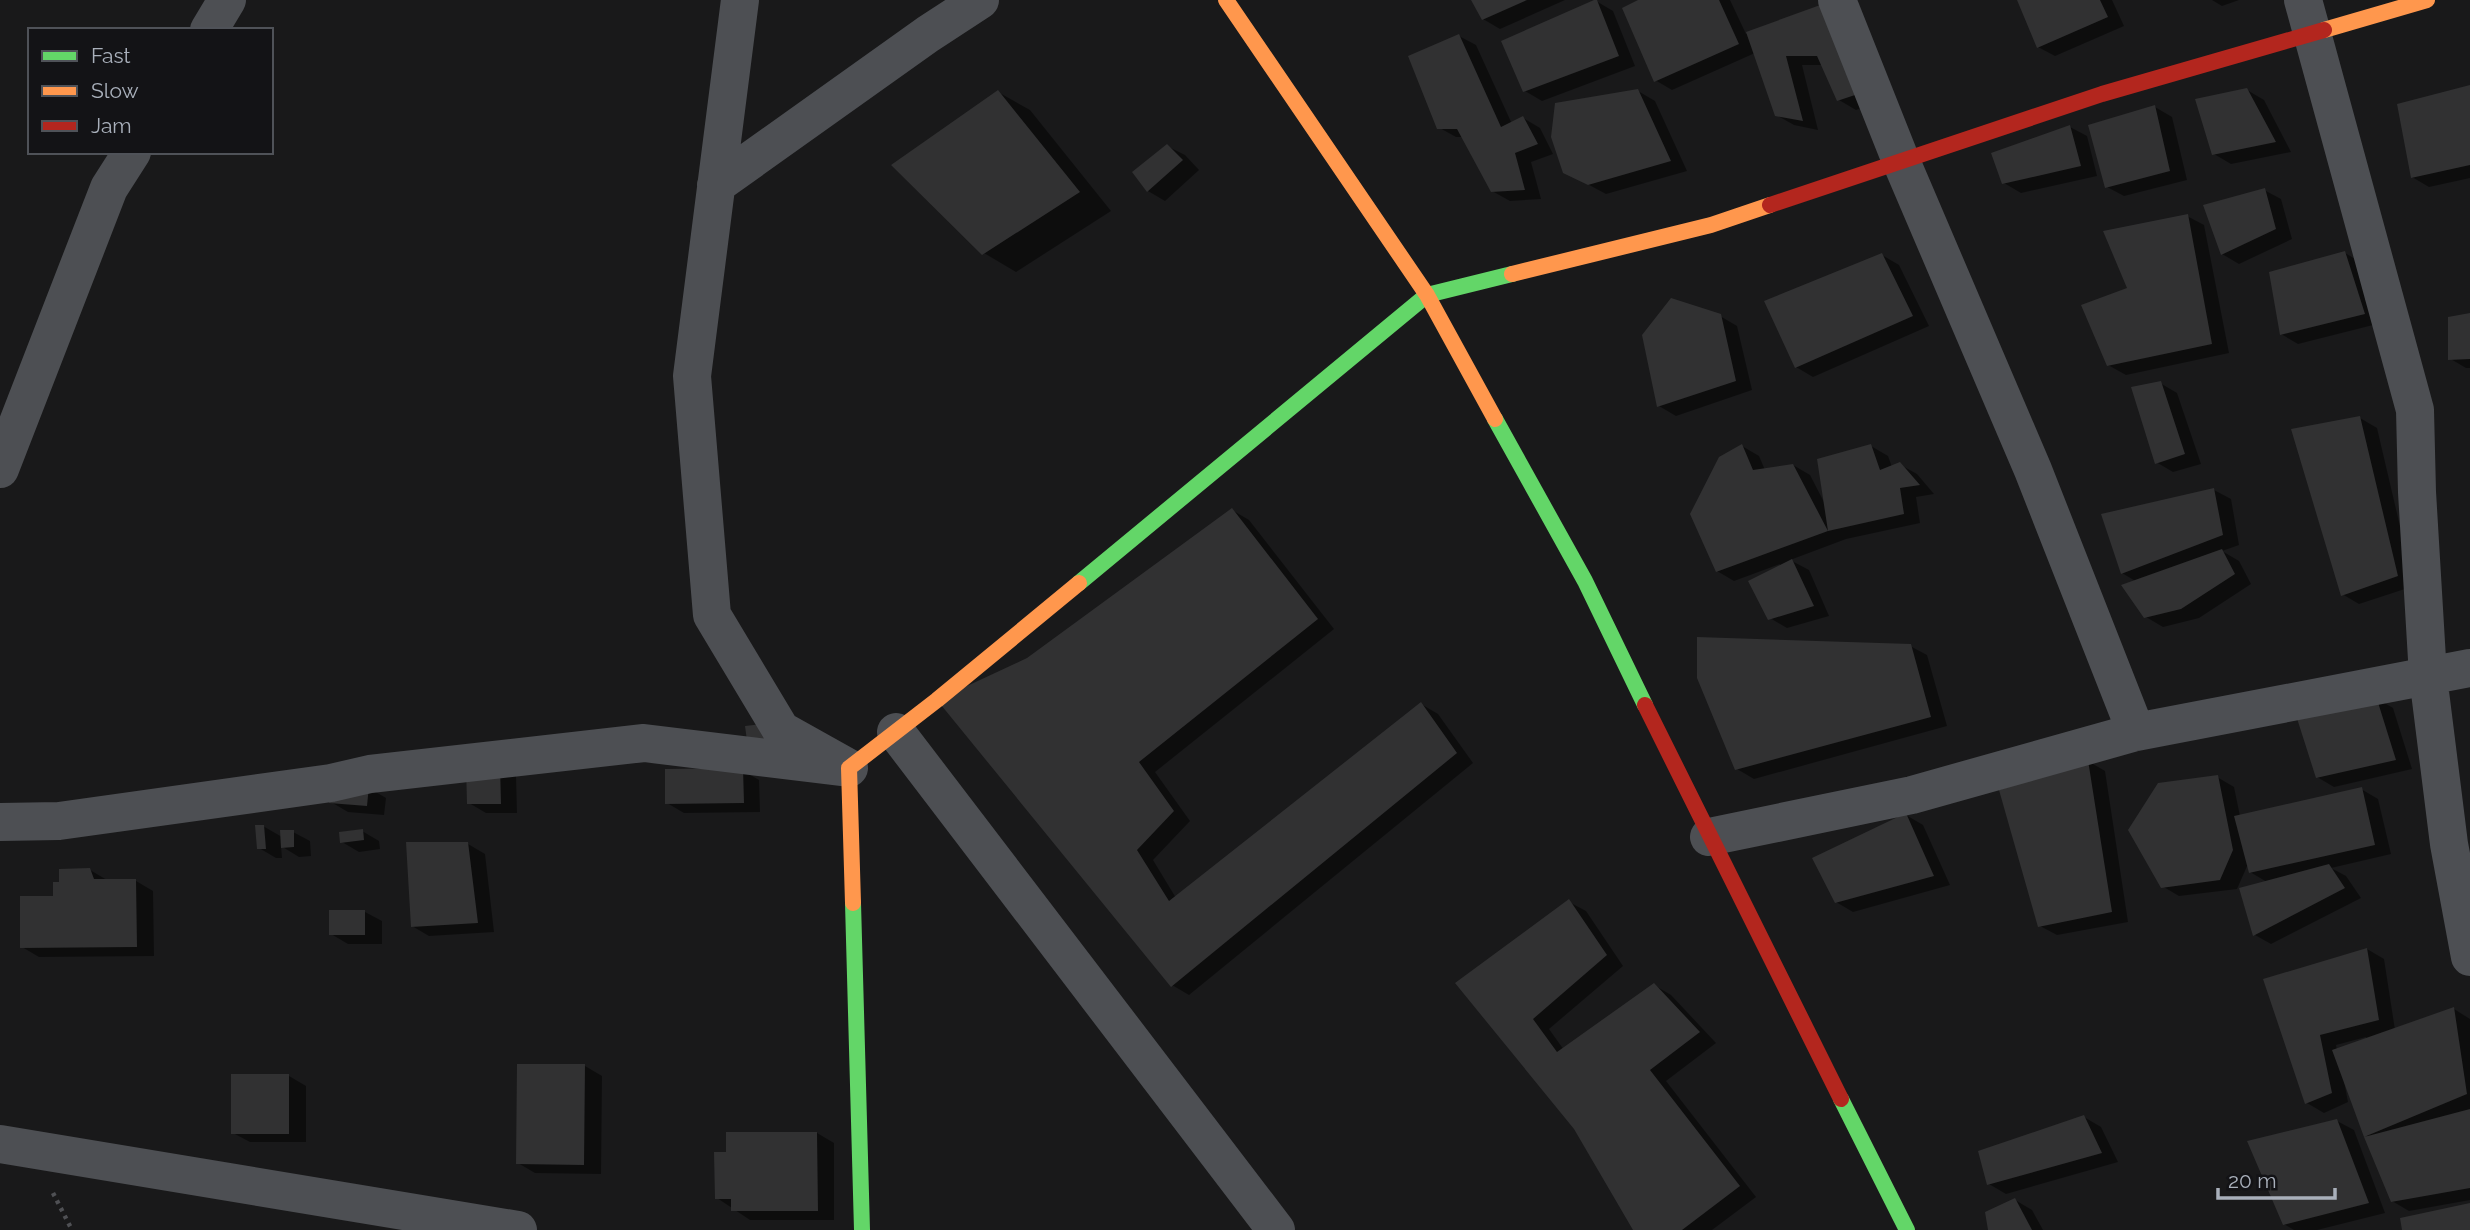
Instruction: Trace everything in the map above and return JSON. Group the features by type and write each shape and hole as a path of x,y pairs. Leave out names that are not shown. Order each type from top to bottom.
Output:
{"street":[{"path":"210,28 228,0"},
{"path":"740,0 692,376 712,615 782,730 849,768"},
{"path":"716,185 980,0"},
{"path":"1226,0 1427,295 1586,581 1709,837 1907,1230"},
{"path":"1837,0 2033,470 2136,732"},
{"path":"0,822 59,821 331,783 370,774 645,743 849,768 1427,295 1711,225 2102,94 2307,17 2427,0"},
{"path":"2307,17 2415,410 2428,676 2449,844 2470,957"},
{"path":"0,469 109,188 131,154"},
{"path":"1709,837 1912,795 2136,732 2470,668"},
{"path":"896,732 1276,1230"},
{"path":"849,768 862,1230"},
{"path":"0,1144 518,1230"}],"building":[{"path":"1471,0 1527,0 1482,20"},
{"path":"1597,0 1619,56 1523,92 1501,41"},
{"path":"1638,0 1719,0 1739,44 1654,82 1622,8"},
{"path":"2017,0 2100,0 2108,17 2037,48"},
{"path":"1823,4 1858,94 1837,101 1817,56 1786,56 1803,121 1775,116 1746,32"},
{"path":"1459,34 1501,127 1523,116 1538,144 1515,153 1525,190 1491,192 1457,129 1437,129 1408,56"},
{"path":"2470,85 2470,165 2411,178 2397,104"},
{"path":"2247,88 2276,142 2212,155 2195,99"},
{"path":"1638,89 1671,161 1588,185 1563,173 1551,137 1555,103"},
{"path":"998,90 1080,192 982,255 891,165"},
{"path":"2155,105 2170,171 2105,188 2088,125"},
{"path":"2070,125 2081,166 2002,184 1991,153"},
{"path":"1167,144 1183,160 1147,192 1132,172"},
{"path":"2265,188 2276,229 2221,255 2203,205"},
{"path":"2188,214 2212,344 2107,366 2081,305 2127,288 2103,231"},
{"path":"2345,251 2365,314 2280,335 2269,272"},
{"path":"1882,253 1913,316 1795,368 1764,301"},
{"path":"1671,298 1721,314 1736,381 1657,407 1642,335"},
{"path":"2470,313 2470,359 2448,360 2448,317"},
{"path":"2161,381 2185,454 2155,464 2131,387"},
{"path":"2360,416 2398,576 2341,596 2291,429"},
{"path":"1742,444 1753,470 1793,464 1828,531 1716,572 1690,514 1719,457"},
{"path":"1871,444 1880,470 1900,462 1920,485 1900,488 1904,514 1828,531 1817,459"},
{"path":"2214,488 2223,535 2121,574 2101,514"},
{"path":"1232,508 1318,619 1139,762 1174,811 1137,850 1169,901 1421,702 1457,753 1171,987 937,700 1027,658"},
{"path":"2222,549 2235,574 2181,609 2144,618 2121,585"},
{"path":"1792,559 1814,606 1768,620 1748,581"},
{"path":"1697,637 1911,644 1931,717 1735,770 1697,678"},
{"path":"2376,696 2396,760 2316,778 2294,709"},
{"path":"770,723 775,760 750,763 745,726"},
{"path":"2088,760 2112,912 2038,927 1999,790"},
{"path":"466,765 500,765 501,804 467,804"},
{"path":"743,768 744,803 665,804 665,769"},
{"path":"2218,775 2233,850 2220,880 2161,888 2128,830 2158,783"},
{"path":"331,783 369,786 367,806 329,803"},
{"path":"2362,787 2375,845 2249,873 2234,816"},
{"path":"1906,813 1934,876 1835,903 1812,858"},
{"path":"255,825 264,825 266,849 257,849"},
{"path":"363,829 364,840 340,843 339,832"},
{"path":"280,830 294,830 294,847 281,848"},
{"path":"406,842 468,842 478,923 411,927"},
{"path":"2329,864 2345,888 2253,936 2239,888"},
{"path":"90,868 94,879 136,879 137,947 20,948 20,896 53,896 53,882 59,882 59,869"},
{"path":"1569,899 1607,955 1533,1019 1557,1052 1654,983 1700,1032 1650,1070 1740,1186 1682,1230 1633,1230 1574,1129 1455,983"},
{"path":"329,910 365,910 365,935 329,935"},
{"path":"2367,948 2379,1020 2320,1035 2332,1093 2305,1104 2263,979"},
{"path":"2454,1007 2467,1094 2364,1137 2332,1050"},
{"path":"517,1064 585,1064 584,1165 516,1164"},
{"path":"231,1074 289,1074 289,1134 231,1134"},
{"path":"2470,1109 2470,1188 2391,1202 2364,1137"},
{"path":"2084,1115 2102,1153 1987,1185 1978,1151"},
{"path":"2337,1119 2369,1203 2283,1225 2247,1141"},
{"path":"726,1132 817,1132 818,1211 731,1211 731,1199 715,1199 714,1152 726,1152"},
{"path":"2015,1198 2032,1230 1988,1230 1985,1212"},
{"path":"2470,1203 2470,1230 2402,1230 2400,1218"}],"traffic: fast":[{"path":"1079,583 1427,295 1512,274"},
{"path":"1495,419 1585,581 1645,705"},
{"path":"853,903 862,1230"},
{"path":"1841,1099 1907,1230"}],"traffic: slow":[{"path":"1226,0 1427,295 1495,419"},
{"path":"2324,30 2427,0"},
{"path":"1512,274 1711,225 1770,205"},
{"path":"853,903 849,768 937,700 1079,583"}],"traffic: jam":[{"path":"1770,205 2102,94 2324,30"},
{"path":"1645,705 1841,1099"}]}
